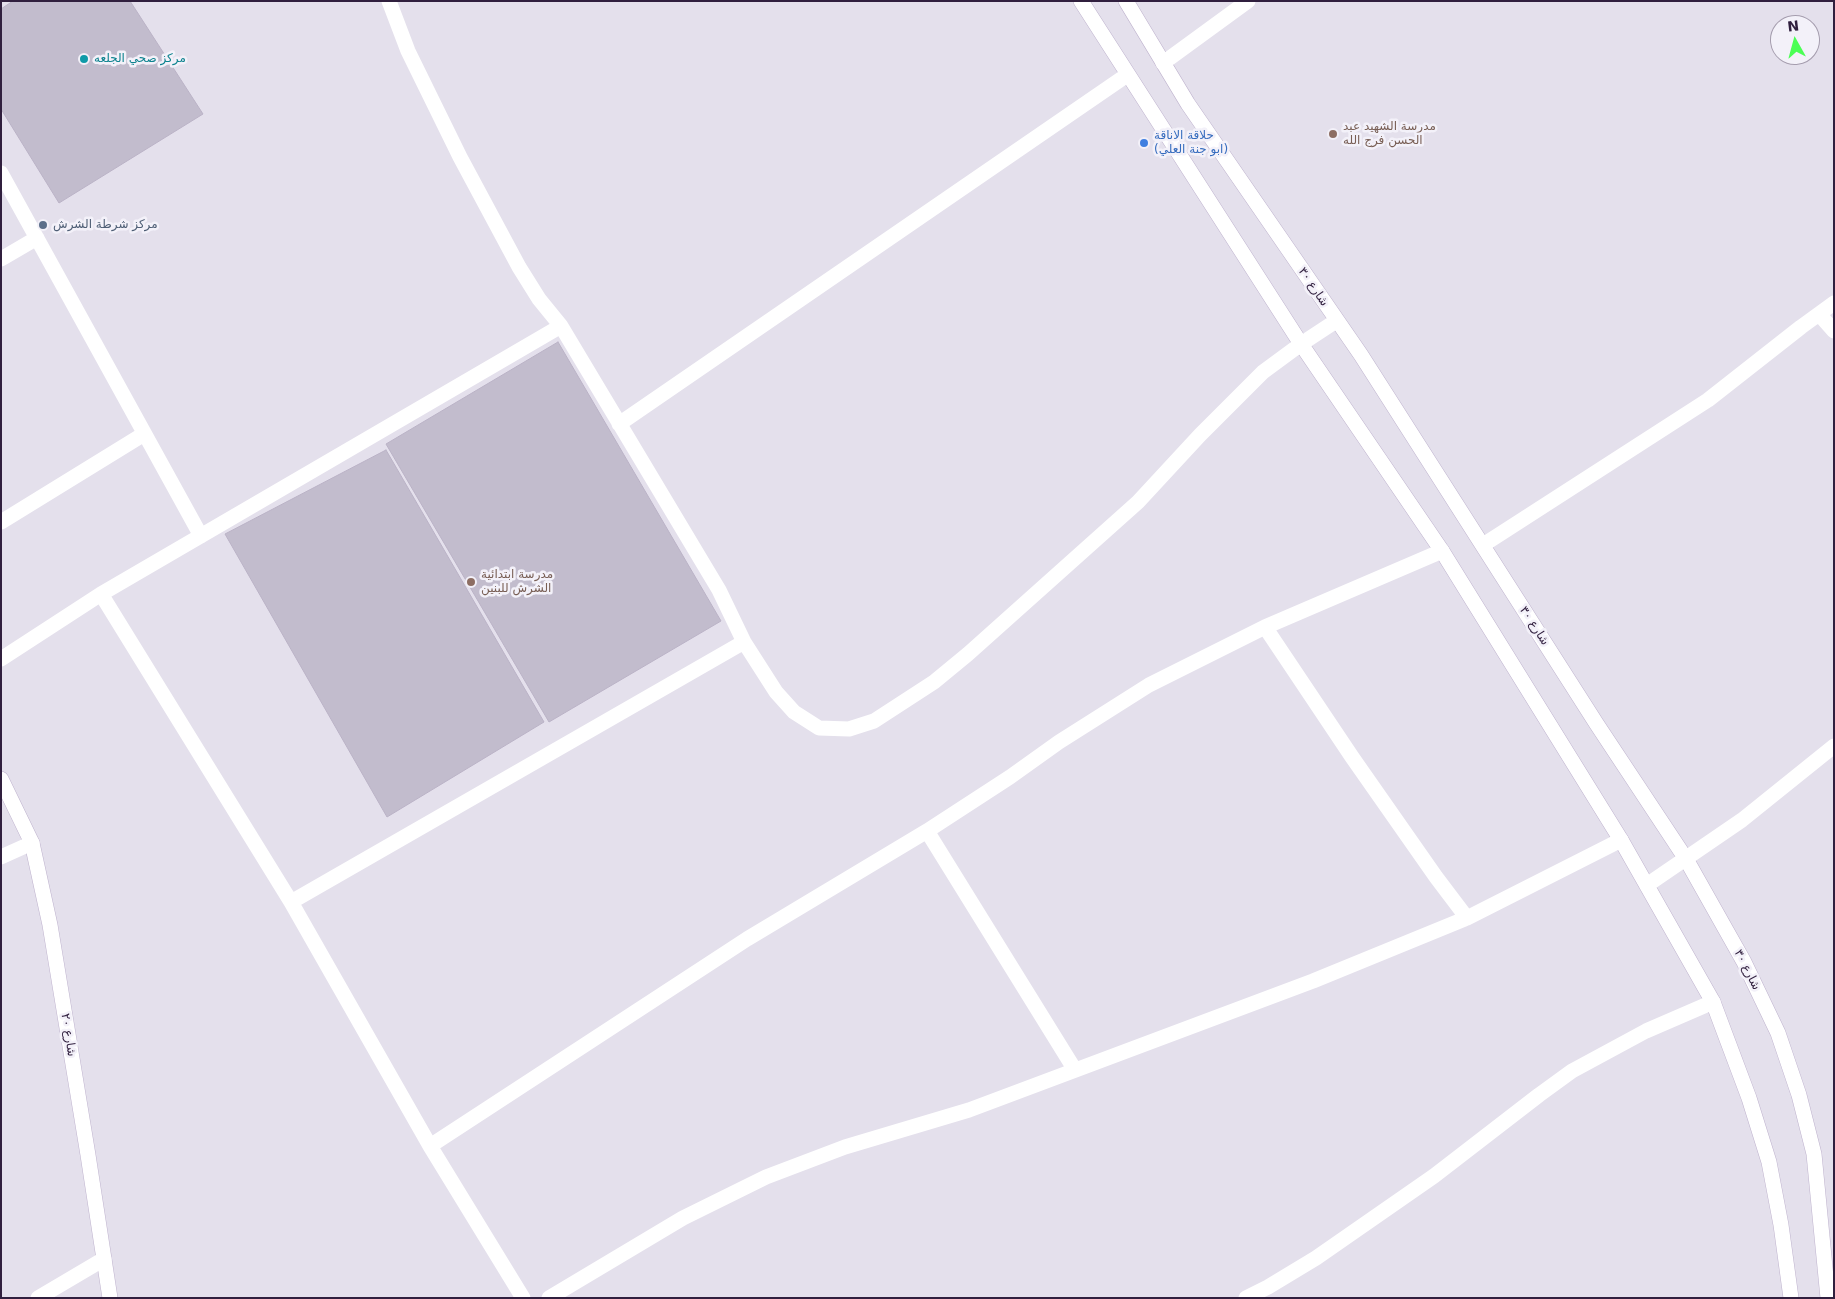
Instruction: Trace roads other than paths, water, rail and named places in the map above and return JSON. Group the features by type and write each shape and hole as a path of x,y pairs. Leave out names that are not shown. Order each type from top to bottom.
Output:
{"street":[{"path":"389,1 408,51 460,157 519,267 539,299 561,326 719,590 744,642 782,699 794,712 819,728 849,729 874,721 934,682 1138,502 1200,435 1263,372 1336,321"},
{"path":"1081,1 1301,344 1442,551 1621,840 1713,1002 1749,1098 1770,1162 1791,1298"},
{"name":"شارع ٣٠","path":"1126,1 1188,104 1361,356 1596,723 1686,859 1744,962 1778,1033 1799,1095 1814,1154 1828,1298"},
{"path":"1163,63 1248,1"},
{"path":"619,424 1127,75"},
{"path":"1,173 200,536"},
{"path":"1,259 37,238"},
{"path":"1483,545 1708,400 1834,303"},
{"path":"1819,314 1834,331"},
{"path":"1,659 101,594 561,326"},
{"path":"1,522 144,434"},
{"path":"430,1146 747,939 927,831 1010,777 1059,742 1149,686 1265,627 1442,551"},
{"path":"101,594 291,902 430,1146 523,1298"},
{"path":"1265,627 1369,781 1466,918"},
{"path":"291,902 744,642"},
{"path":"1647,885 1742,820 1834,746"},
{"name":"شارع ٢٠","path":"1,780 32,843 53,944 110,1298"},
{"path":"927,831 1075,1070"},
{"path":"549,1298 683,1218 766,1177 845,1147 969,1110 1313,981 1466,918 1621,840"},
{"path":"1,857 32,843"},
{"path":"1246,1298 1268,1288 1316,1258 1403,1198 1572,1071 1646,1031 1713,1002"},
{"path":"38,1298 104,1259"}],"place":[{"name":"مركز صحي الجلعه","path":"84,59"},
{"name":"مدرسة الشهيد عبد الحسن فرج الله","path":"1333,134"},
{"name":"حلاقة الاناقة (ابو جنة العلي)","path":"1144,143"},
{"name":"مركز شرطة الشرش","path":"43,225"},
{"name":"مدرسة ابتدائية الشرش للبنين","path":"471,582"}]}
